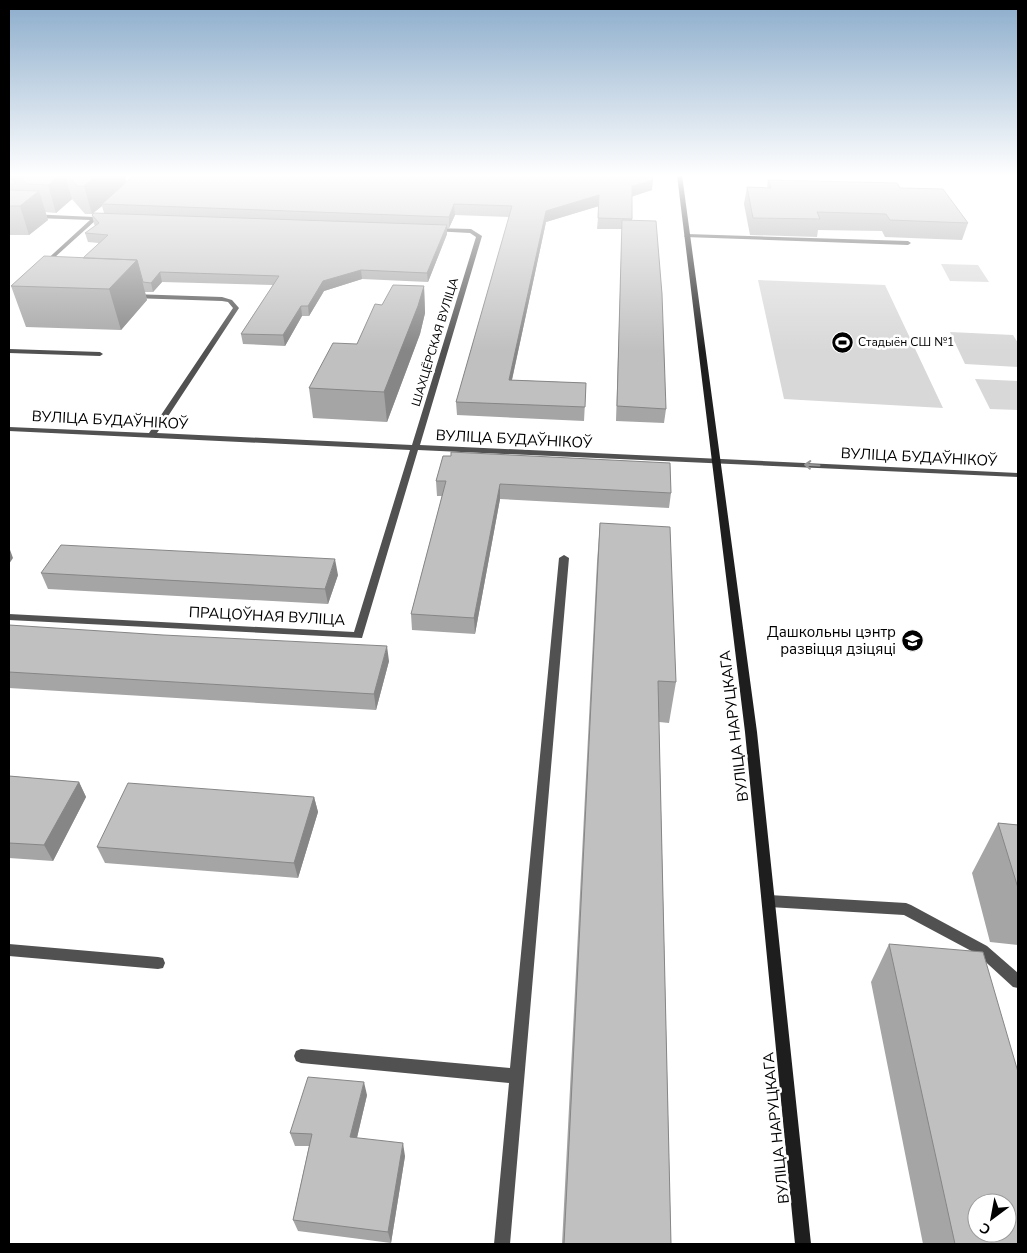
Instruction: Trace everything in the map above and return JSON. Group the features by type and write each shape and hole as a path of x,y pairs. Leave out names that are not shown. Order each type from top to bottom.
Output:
{"street":[{"path":"41,268 79,233"},
{"name":"ШАХЦЁРСКАЯ ВУЛІЦА","path":"415,448 479,236 475,233"},
{"path":"687,236 908,243"},
{"name":"ВУЛІЦА НАРУЦКАГА","path":"687,236 751,732 803,1244"},
{"path":"122,295 222,299 230,301 236,308 151,436"},
{"path":"9,351 100,354"},
{"name":"ВУЛІЦА БУДАЎНІКОЎ","path":"9,429 1018,475"},
{"name":"ПРАЦОЎНАЯ ВУЛІЦА","path":"9,617 358,636 415,448"},
{"path":"502,1244 564,558"},
{"path":"769,900 906,909 982,950 1018,982"},
{"path":"9,950 158,962"},
{"path":"301,1056 517,1076"}],"shaded area":[{"path":"941,264 978,265 989,282 950,281"},
{"name":"Стадыён СШ №1","path":"758,280 885,285 943,408 784,399"},
{"path":"950,332 1013,335 1018,343 1018,367 965,364"},
{"path":"975,379 1018,381 1018,410 990,409"}],"building":[{"path":"90,233 443,233 427,273 361,270 323,281 308,306 301,306 283,335 241,334 279,276 160,272 151,283 143,282 137,260 83,258 108,235"},
{"path":"504,233 541,233 509,380 586,383 585,407 456,402"},
{"path":"622,233 657,233 662,294 666,409 617,406"},
{"path":"44,256 137,260 109,289 11,286"},
{"path":"393,285 424,286 384,392 309,388 333,343 357,344 375,304 382,305"},
{"path":"451,452 670,463 671,493 500,484 474,618 411,614 446,481 436,481 443,456 451,456"},
{"path":"600,523 670,527 676,682 658,681 671,1244 564,1244"},
{"path":"61,545 335,559 325,589 41,573"},
{"path":"9,625 387,646 374,694 9,672"},
{"path":"9,776 79,782 44,845 9,843"},
{"path":"128,783 314,797 294,863 97,847"},
{"path":"998,823 1018,825 1018,888"},
{"path":"889,944 983,952 1018,1072 1018,1244 955,1244"},
{"path":"308,1077 364,1082 350,1137 403,1143 388,1232 293,1220 312,1134 290,1133"}],"place":[{"name":"Стадыён СШ №1","path":"842,342"},
{"name":"Дашкольны цэнтр развіцця дзіцяці","path":"912,641"}]}
